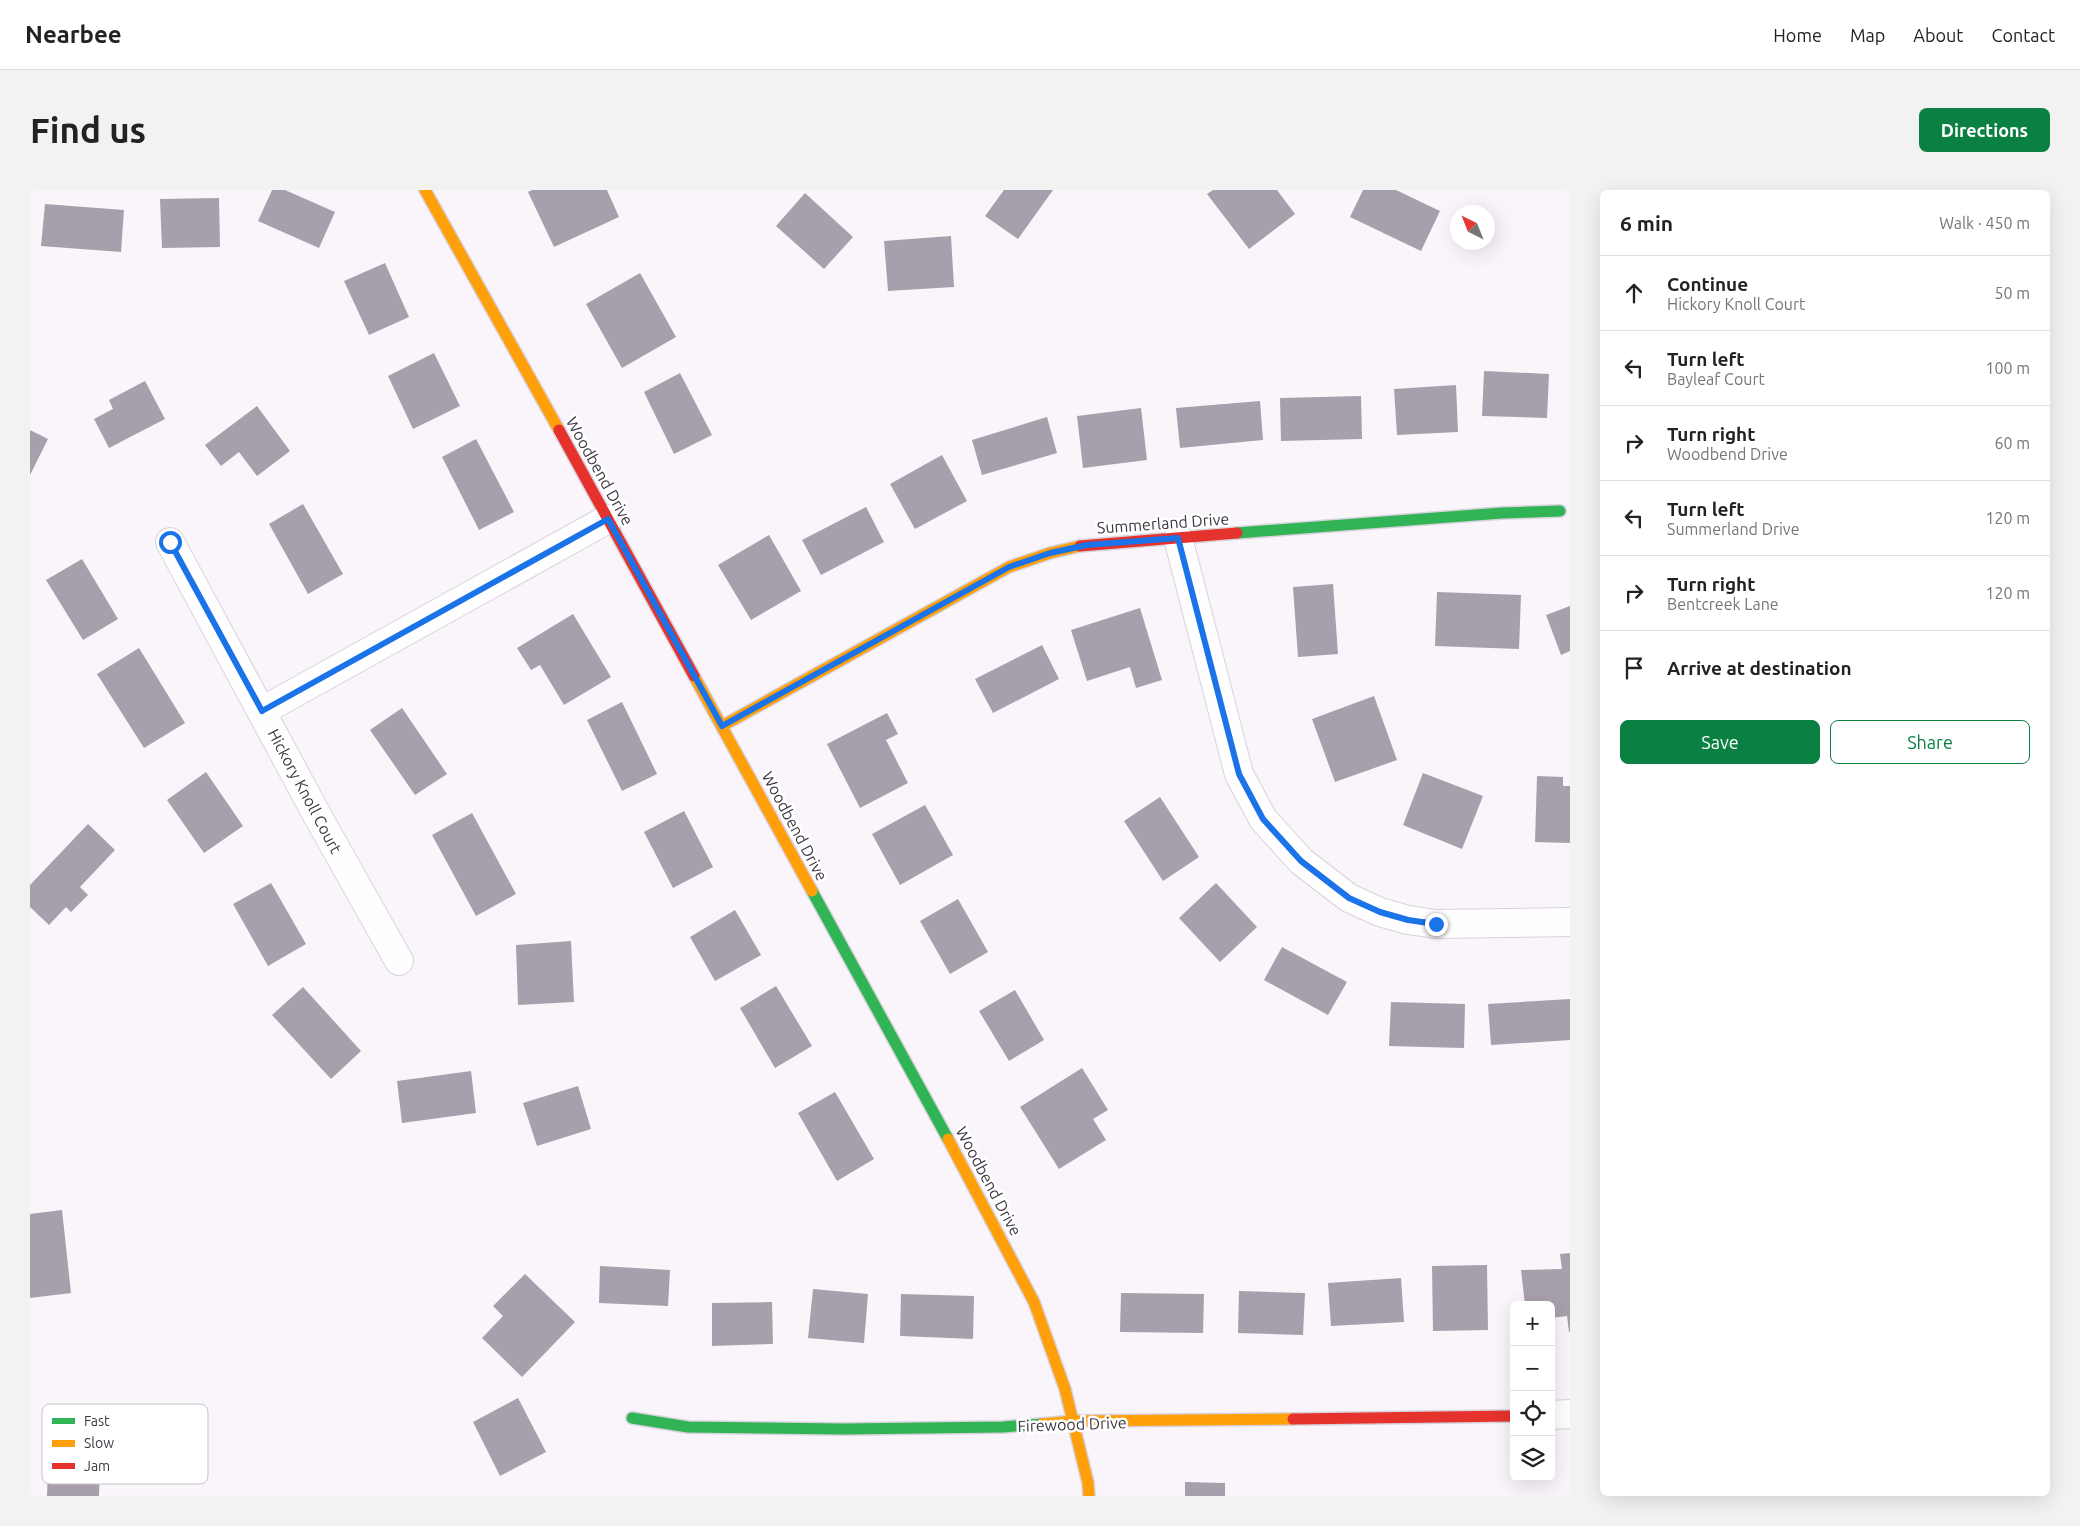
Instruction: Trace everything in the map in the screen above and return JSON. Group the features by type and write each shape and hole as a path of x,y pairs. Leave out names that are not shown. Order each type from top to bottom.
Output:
{"street":[{"name":"Woodbend Drive","path":"425,190 463,255 967,1173 1034,1302 1065,1389 1089,1496"},
{"name":"Summerland Drive","path":"722,726 1009,567 1050,553 1087,545 1502,512 1560,512"},
{"path":"262,711 608,519"},
{"path":"1178,538 1239,774 1263,819 1301,861 1349,898 1380,912 1408,920 1436,924 1570,922"},
{"name":"Hickory Knoll Court","path":"170,542 399,960"},
{"path":"1555,1415 1570,1414"},
{"name":"Firewood Drive","path":"632,1418 688,1427 844,1429 1004,1427 1073,1421 1510,1416"}],"building":[{"path":"272,190 285,190 335,212 319,248 258,221"},
{"path":"532,190 607,190 619,217 554,247 528,192"},
{"path":"1004,190 1053,190 1018,239 985,216"},
{"path":"1213,190 1277,190 1295,214 1249,249 1207,194"},
{"path":"1363,190 1396,190 1440,211 1421,251 1350,217"},
{"path":"805,193 853,237 824,269 776,226"},
{"path":"219,198 220,247 162,248 160,199"},
{"path":"45,204 124,210 121,252 41,246"},
{"path":"951,236 954,287 888,291 884,241"},
{"path":"385,263 409,317 369,335 344,281"},
{"path":"640,273 676,337 622,368 586,304"},
{"path":"434,353 460,406 413,429 388,376"},
{"path":"1484,371 1549,374 1547,418 1482,416"},
{"path":"680,373 712,435 674,454 644,392"},
{"path":"145,381 165,419 109,448 94,419 113,409 109,400"},
{"path":"1456,385 1458,432 1397,435 1394,389"},
{"path":"1361,396 1362,439 1281,441 1280,398"},
{"path":"1260,401 1263,440 1180,448 1176,408"},
{"path":"257,406 290,451 257,476 239,452 221,466 205,445"},
{"path":"1141,408 1147,460 1083,468 1077,416"},
{"path":"1047,417 1057,453 982,475 972,440"},
{"path":"30,430 48,439 30,475"},
{"path":"476,439 514,512 479,530 442,457"},
{"path":"942,455 967,501 915,529 890,484"},
{"path":"303,504 343,574 308,594 269,524"},
{"path":"866,507 884,542 821,575 802,540"},
{"path":"769,535 801,591 751,620 718,565"},
{"path":"82,559 118,619 83,640 46,580"},
{"path":"1333,584 1338,654 1298,657 1293,587"},
{"path":"1437,592 1521,595 1519,649 1435,646"},
{"path":"1570,606 1570,651 1561,655 1546,615"},
{"path":"1140,608 1162,680 1136,688 1130,667 1087,681 1071,630"},
{"path":"573,614 611,677 564,705 540,665 531,670 517,648"},
{"path":"1042,645 1059,679 993,713 975,679"},
{"path":"139,648 185,723 144,748 97,674"},
{"path":"1374,696 1397,760 1335,782 1312,719"},
{"path":"622,702 657,774 622,791 587,720"},
{"path":"402,708 447,774 415,795 370,730"},
{"path":"887,713 898,734 886,740 908,783 860,808 827,744"},
{"path":"206,772 243,826 204,853 167,800"},
{"path":"1423,773 1483,796 1462,849 1403,825"},
{"path":"1537,776 1563,777 1563,786 1570,786 1570,843 1535,842"},
{"path":"1160,797 1199,857 1163,881 1124,821"},
{"path":"925,805 953,855 900,885 872,834"},
{"path":"684,811 713,867 673,888 644,832"},
{"path":"472,813 516,894 476,916 432,835"},
{"path":"88,824 115,850 80,887 88,895 71,912 66,907 49,925 30,907 30,885"},
{"path":"271,883 306,944 268,966 233,904"},
{"path":"1216,883 1257,927 1220,962 1179,918"},
{"path":"958,899 988,952 950,974 920,921"},
{"path":"735,910 761,955 715,981 690,937"},
{"path":"571,941 574,1002 518,1005 516,945"},
{"path":"1282,947 1347,982 1328,1015 1264,980"},
{"path":"776,986 812,1046 775,1068 740,1008"},
{"path":"303,987 361,1051 331,1079 272,1015"},
{"path":"1015,990 1044,1040 1009,1061 979,1011"},
{"path":"1570,999 1570,1040 1491,1045 1488,1004"},
{"path":"1391,1002 1465,1004 1464,1048 1389,1046"},
{"path":"1082,1068 1108,1110 1093,1119 1106,1140 1059,1169 1020,1107"},
{"path":"471,1071 476,1113 402,1123 397,1081"},
{"path":"578,1086 591,1129 537,1146 523,1103"},
{"path":"835,1092 874,1159 837,1181 798,1113"},
{"path":"62,1210 71,1293 30,1298 30,1214"},
{"path":"1570,1253 1570,1332 1567,1316 1555,1318 1555,1301 1525,1301 1521,1270 1562,1269 1560,1254"},
{"path":"1487,1265 1488,1330 1433,1331 1432,1266"},
{"path":"600,1266 670,1270 668,1306 599,1303"},
{"path":"525,1274 575,1322 522,1377 482,1338 503,1316 493,1306"},
{"path":"1401,1278 1404,1322 1331,1326 1328,1283"},
{"path":"813,1289 868,1294 864,1343 808,1338"},
{"path":"1239,1291 1305,1293 1303,1335 1238,1333"},
{"path":"1121,1293 1204,1294 1203,1333 1120,1332"},
{"path":"901,1294 974,1296 973,1339 900,1336"},
{"path":"772,1302 773,1344 712,1346 712,1303"},
{"path":"518,1398 546,1452 500,1476 473,1422"},
{"path":"1185,1482 1225,1483 1225,1496 1185,1496"},
{"path":"47,1484 99,1484 99,1496 47,1496"}],"traffic: fast":[{"path":"1237,533 1502,513 1560,511"},
{"path":"812,891 948,1139"},
{"path":"632,1418 688,1427 844,1429 1003,1427 1042,1424"}],"traffic: slow":[{"path":"425,190 559,430"},
{"path":"722,726 1009,567 1050,553 1080,546"},
{"path":"694,676 812,891"},
{"path":"948,1139 1034,1302 1065,1389 1088,1483 1089,1496"},
{"path":"1042,1424 1073,1421 1293,1419"}],"traffic: jam":[{"path":"559,430 694,676"},
{"path":"1080,546 1237,533"},
{"path":"1293,1419 1510,1416"}],"route":[{"path":"170,542 262,711 608,519 722,726 1009,567 1050,553 1087,545 1178,538 1239,774 1249,796 1263,819 1301,861 1349,898 1380,912 1408,920 1436,924"}]}
